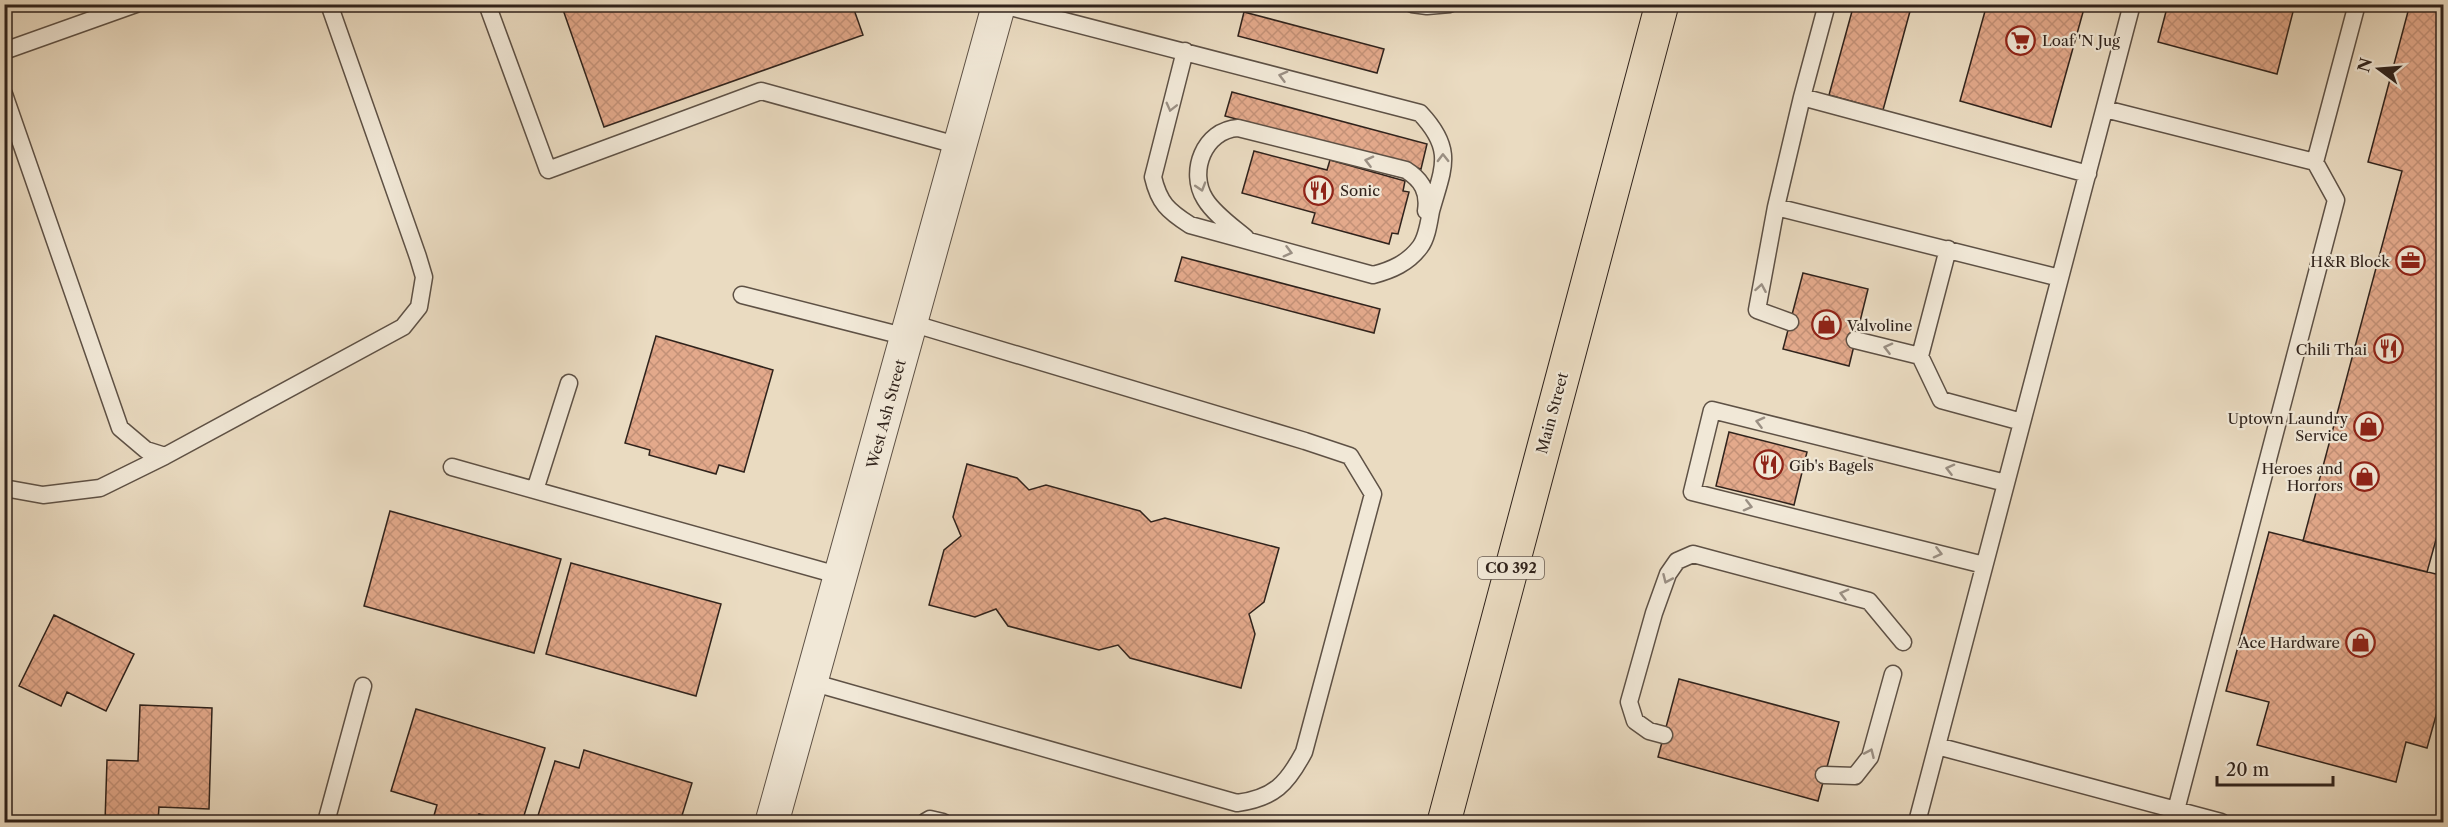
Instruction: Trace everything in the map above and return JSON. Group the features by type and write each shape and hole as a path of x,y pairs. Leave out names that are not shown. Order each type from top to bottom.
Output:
{"main road":[{"name":"Main Street","path":"1444,822 1662,4"}],"street":[{"name":"West Ash Street","path":"772,822 999,4"}],"lane":[{"path":"4,51 136,4"},
{"path":"4,488 42,495 100,488 165,456 403,327 419,307 424,278 418,257 329,4"},
{"path":"487,4 548,170 761,91 960,146"},
{"path":"999,4 1185,51 1420,113 1433,126 1442,142 1445,162 1422,244 1411,257 1393,269 1373,275 1190,225 1170,212 1157,193 1153,177 1185,51"},
{"path":"1412,4 1427,6 1450,4"},
{"path":"1790,322 1757,310 1776,207 1827,4"},
{"path":"1917,822 2132,4"},
{"path":"2176,810 2336,200 2315,162 2356,4"},
{"path":"4,94 120,428 146,450 165,456"},
{"path":"1802,97 2088,174"},
{"path":"2105,109 2315,162"},
{"path":"1251,242 1205,199 1197,174 1205,145 1228,129 1238,128 1406,170 1416,177 1425,190 1428,201 1422,244"},
{"path":"1776,207 2060,278"},
{"path":"1948,249 1920,356 1941,400 2022,422"},
{"path":"741,295 909,330 1294,437 1350,456 1373,494 1304,752 1292,775 1273,793 1255,801 1237,803 811,682"},
{"path":"1855,340 1920,356"},
{"path":"535,490 569,383"},
{"path":"1984,564 1692,492 1712,410 2006,483"},
{"path":"452,467 841,576"},
{"path":"1664,735 1649,731 1635,721 1629,702 1653,613 1668,574 1677,561 1693,554 1869,601 1903,642"},
{"path":"1824,775 1855,776 1870,757 1893,674"},
{"path":"326,822 363,686"},
{"path":"1937,746 2221,822"},
{"path":"925,822 930,819 943,822"}],"building":[{"path":"561,4 852,4 863,35 604,127"},
{"path":"1854,4 1912,4 1883,110 1829,95"},
{"path":"1987,4 2085,5 2051,127 1960,101"},
{"path":"2168,4 2295,4 2277,74 2158,42"},
{"path":"2410,4 2425,4 2444,9 2444,511 2427,572 2303,541 2402,171 2368,162"},
{"path":"1244,12 1384,49 1377,73 1238,36"},
{"path":"1232,92 1427,144 1421,169 1225,116"},
{"path":"1254,151 1327,170 1330,160 1405,181 1403,191 1409,192 1398,234 1392,233 1389,244 1312,223 1315,213 1242,193"},
{"path":"1182,257 1380,309 1374,333 1175,281"},
{"path":"1803,273 1868,289 1849,366 1783,349"},
{"path":"656,336 773,370 744,472 719,465 716,474 649,455 650,450 625,443"},
{"path":"1729,432 1807,452 1794,505 1716,486"},
{"path":"967,464 1017,478 1029,490 1046,485 1140,511 1151,522 1165,518 1279,548 1264,602 1249,614 1255,634 1241,688 1130,658 1118,645 1099,650 1008,626 996,609 975,617 929,605 944,550 961,536 953,517"},
{"path":"390,511 561,559 534,653 364,606"},
{"path":"2269,532 2444,576 2444,687 2427,748 2406,742 2396,782 2257,745 2269,702 2226,691"},
{"path":"571,563 721,604 696,696 546,654"},
{"path":"54,615 134,654 106,711 67,692 61,706 19,686"},
{"path":"1679,679 1839,722 1818,801 1658,757"},
{"path":"140,705 212,708 209,809 159,807 158,822 105,822 107,760 138,761"},
{"path":"416,709 545,748 522,822 506,822 479,814 476,822 445,822 433,819 437,805 391,791"},
{"path":"584,750 692,783 680,822 536,822 555,761 579,768"}],"place":[{"name":"Loaf 'N Jug","path":"2021,40"},
{"name":"Sonic","path":"1319,190"},
{"name":"H&R Block","path":"2411,261"},
{"name":"Valvoline","path":"1826,325"},
{"name":"Chili Thai","path":"2388,349"},
{"name":"Uptown Laundry Service","path":"2369,427"},
{"name":"Gib's Bagels","path":"1768,465"},
{"name":"Heroes and Horrors","path":"2364,477"},
{"name":"Ace Hardware","path":"2361,642"}]}
